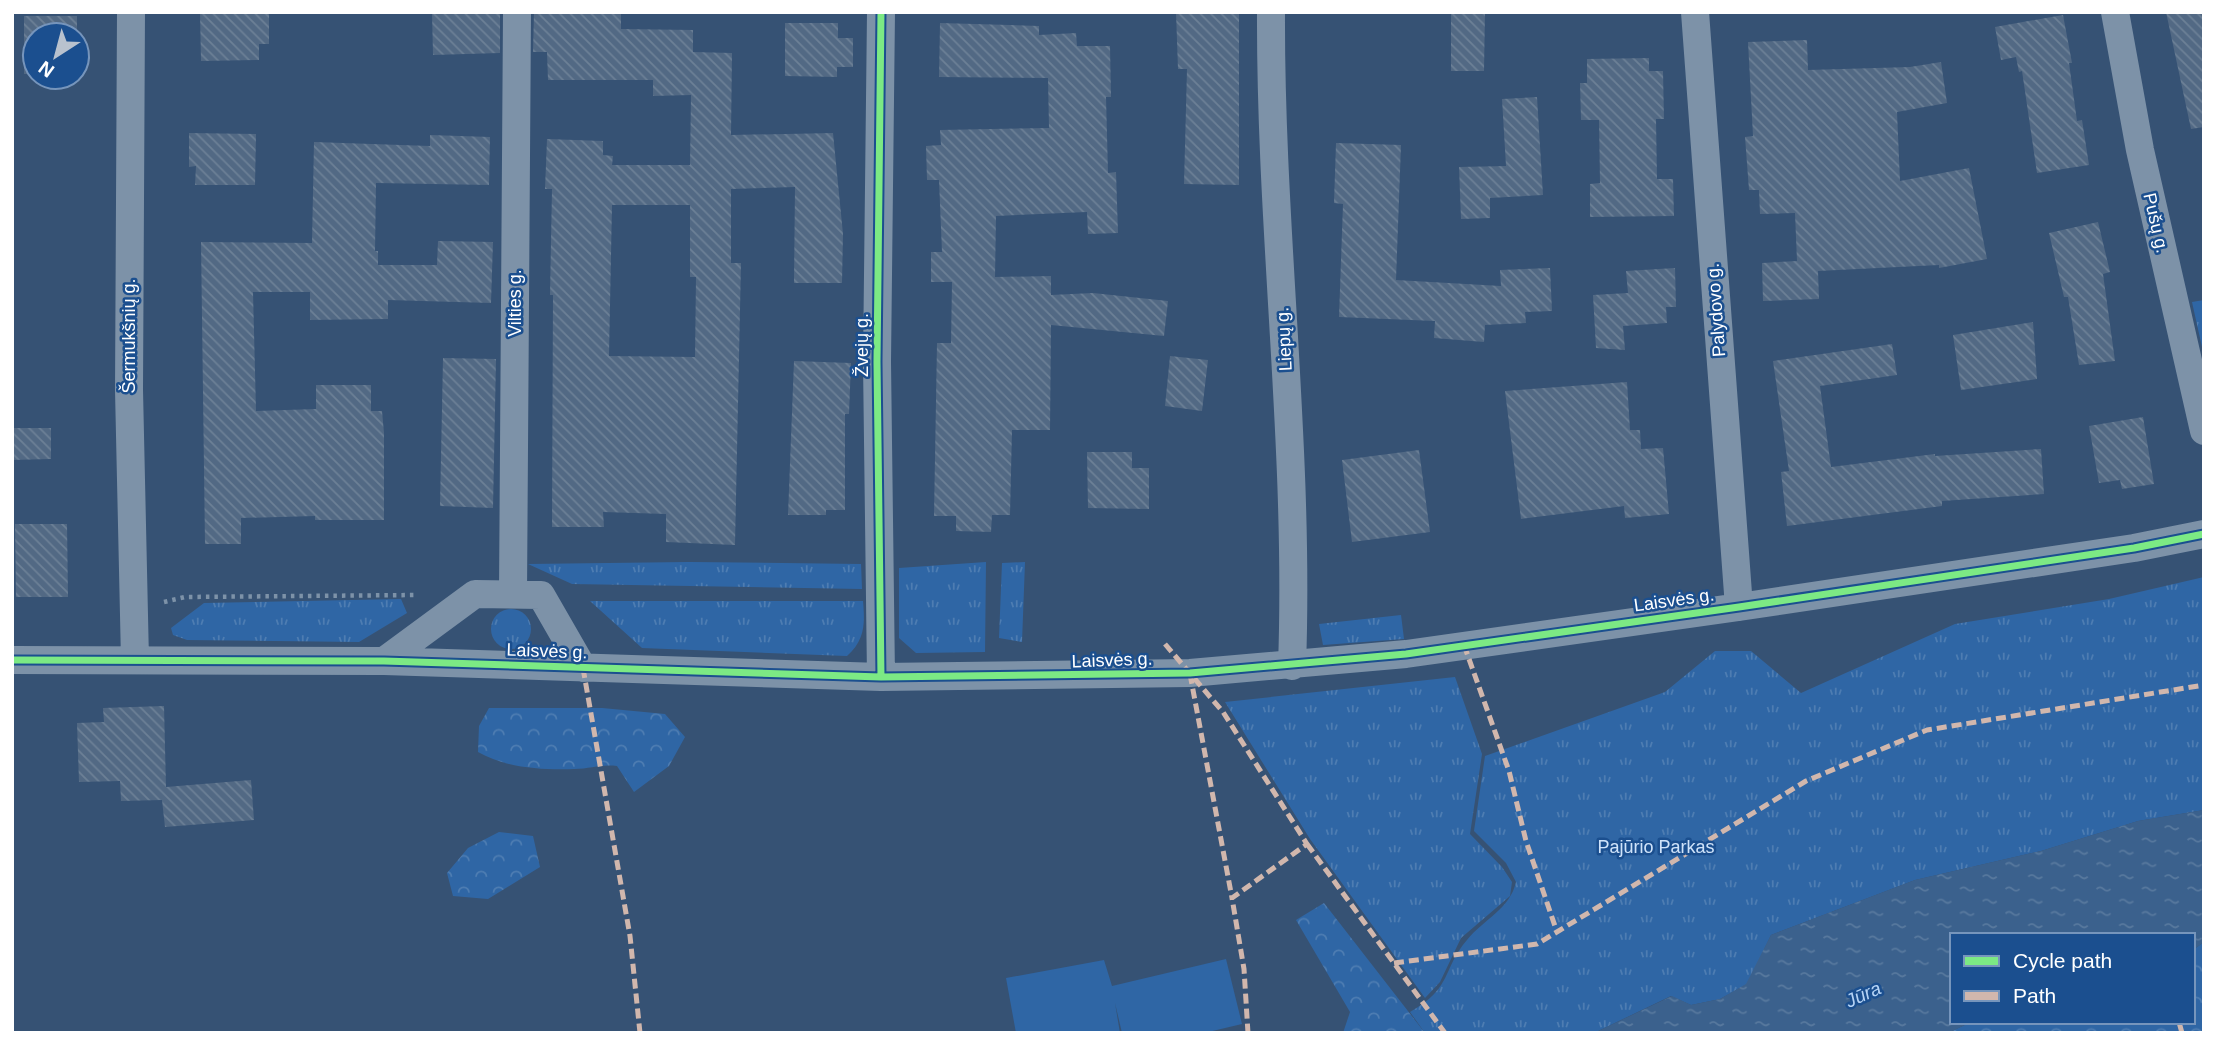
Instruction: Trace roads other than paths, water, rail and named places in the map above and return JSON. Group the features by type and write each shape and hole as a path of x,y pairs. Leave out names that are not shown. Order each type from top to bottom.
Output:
{"street":[{"name":"Šermukšnių g.","path":"131,12 129,390 135,660"},
{"name":"Vilties g.","path":"513,594 517,12"},
{"name":"Žvejų g.","path":"881,12 877,362 881,677"},
{"name":"Liepų g.","path":"1271,12 1270,91 1290,437 1292,666"},
{"name":"Palydovo g.","path":"1695,12 1739,607"},
{"name":"Pušų g.","path":"2115,12 2140,150 2204,431"},
{"name":"Laisvės g.","path":"12,660 384,661 881,677 1178,674 1406,654 2134,548 2204,534"},
{"path":"384,661 475,594 513,594 541,595 583,668"}],"water":[{"name":"Jūra","path":"2204,810 2204,942 2195,949 2195,933 1950,933 1950,1024 1967,1024 1948,1033 1594,1033 1672,996 1691,1005 1720,999 1746,984 1771,935 1915,880 2041,851 2138,821"}],"park label":[{"name":"Pajūrio Parkas","path":"1656,847"}]}
